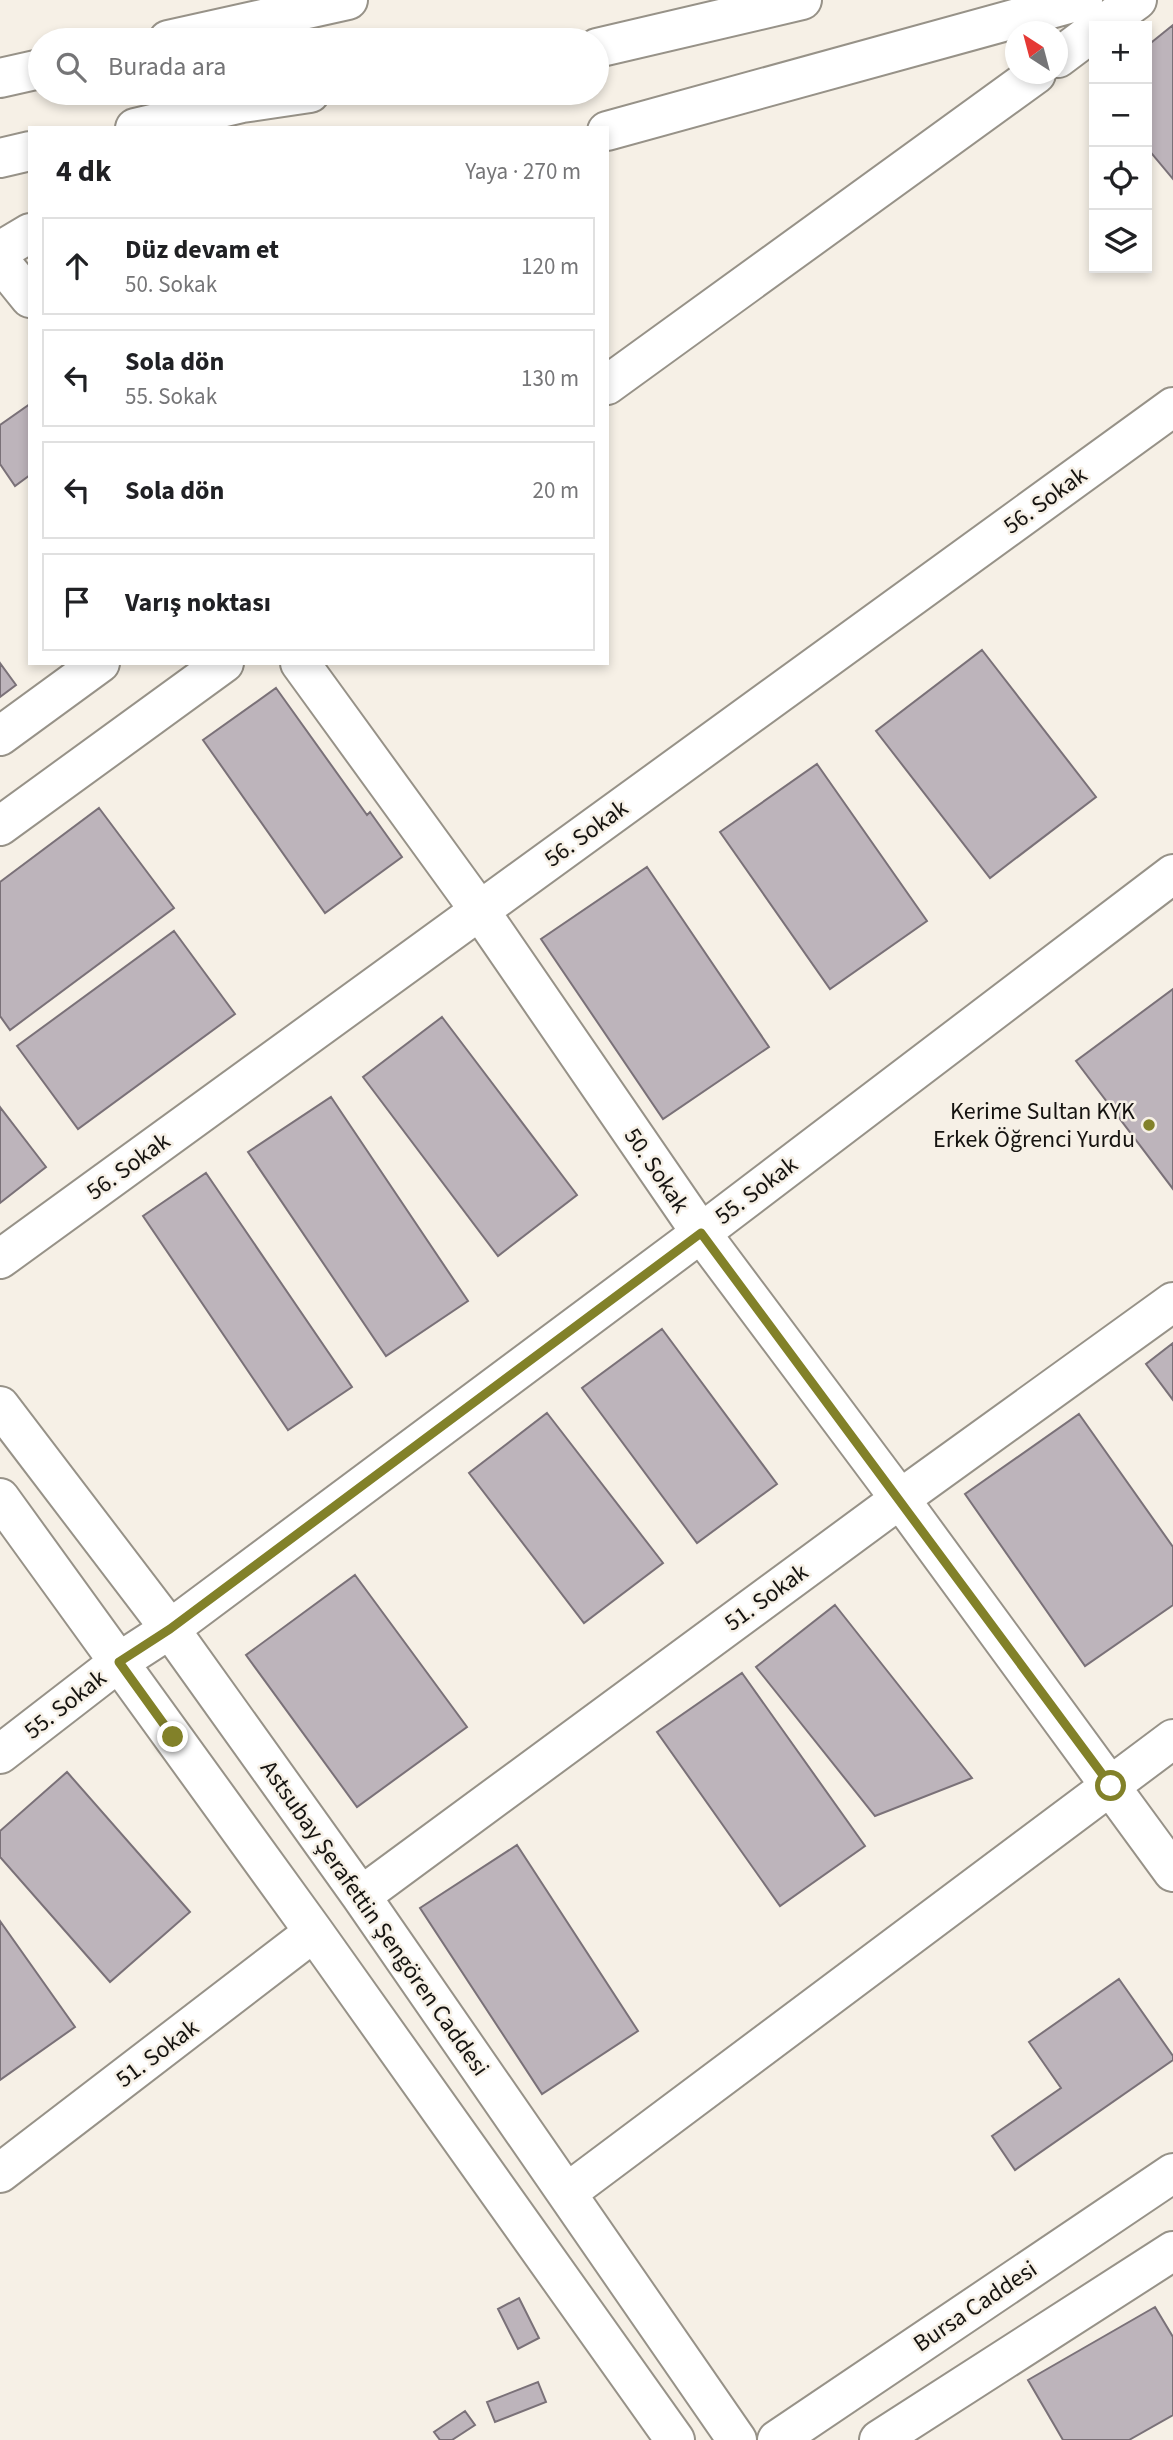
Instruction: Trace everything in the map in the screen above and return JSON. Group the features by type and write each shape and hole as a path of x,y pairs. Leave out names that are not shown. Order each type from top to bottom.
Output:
{"main road":[{"path":"222,28 348,0"},
{"path":"609,45 802,0"},
{"path":"609,130 1083,0"},
{"path":"1108,21 1137,0"},
{"path":"1068,50 1089,35"},
{"path":"0,78 28,72"},
{"path":"609,384 1021,84"},
{"path":"144,126 233,105"},
{"path":"206,126 239,105"},
{"path":"0,158 28,152"},
{"path":"0,251 28,234"},
{"path":"0,261 28,293"},
{"name":"56. Sokak","path":"0,1259 1173,407"},
{"path":"0,736 97,665"},
{"path":"0,826 221,665"},
{"name":"50. Sokak","path":"301,665 480,911 701,1233 1173,1872"},
{"name":"55. Sokak","path":"0,1754 119,1662 170,1629 701,1233 1173,874"},
{"name":"51. Sokak","path":"361,1896 900,1499 1173,1302"},
{"name":"Astsubay Şerafettin Şengören Caddesi","path":"0,1406 170,1629 361,1896 737,2440"},
{"path":"0,1498 314,1932 675,2440"},
{"path":"568,2192 1173,1739"},
{"name":"51. Sokak","path":"0,2173 314,1932"},
{"name":"Bursa Caddesi","path":"777,2440 1173,2173"},
{"path":"879,2440 1173,2250"}],"building":[{"path":"1173,25 1173,179 1152,154 1152,42"},
{"path":"28,405 28,476 15,486 0,464 0,425"},
{"path":"982,650 1096,797 990,878 876,731"},
{"path":"0,663 16,685 0,697"},
{"path":"276,688 367,815 370,812 402,857 325,913 203,740"},
{"path":"817,764 927,921 830,989 720,832"},
{"path":"99,808 174,908 10,1030 0,1016 0,882"},
{"path":"647,867 769,1047 663,1119 541,939"},
{"path":"174,931 235,1014 78,1129 17,1046"},
{"name":"Kerime Sultan KYK Erkek Öğrenci Yurdu","path":"1173,989 1173,1189 1076,1061"},
{"path":"442,1017 577,1195 498,1256 363,1077"},
{"path":"331,1097 468,1301 386,1356 248,1152"},
{"path":"0,1107 46,1167 0,1203"},
{"path":"206,1173 352,1387 288,1430 143,1216"},
{"path":"662,1329 777,1484 697,1543 582,1388"},
{"path":"1173,1343 1173,1400 1146,1364"},
{"path":"547,1413 663,1563 584,1623 469,1473"},
{"path":"1079,1414 1173,1547 1173,1605 1085,1666 965,1494"},
{"path":"355,1575 467,1727 357,1807 246,1655"},
{"path":"835,1605 972,1778 875,1816 756,1667"},
{"path":"742,1673 865,1846 780,1906 657,1732"},
{"path":"67,1772 190,1912 110,1982 0,1857 0,1831"},
{"path":"517,1845 638,2031 542,2094 420,1908"},
{"path":"0,1921 75,2027 0,2080"},
{"path":"1119,1979 1173,2056 1173,2060 1015,2170 992,2136 1061,2088 1029,2042"},
{"path":"519,2298 539,2338 518,2349 498,2309"},
{"path":"1155,2307 1173,2337 1173,2415 1129,2440 1063,2440 1028,2380"},
{"path":"538,2382 546,2402 495,2422 487,2402"},
{"path":"465,2411 475,2425 452,2440 440,2440 434,2432"}],"place":[{"name":"Kerime Sultan KYK Erkek Öğrenci Yurdu","path":"1149,1125"}],"route":[{"path":"173,1737 119,1662 170,1629 701,1233 1111,1786"}]}
